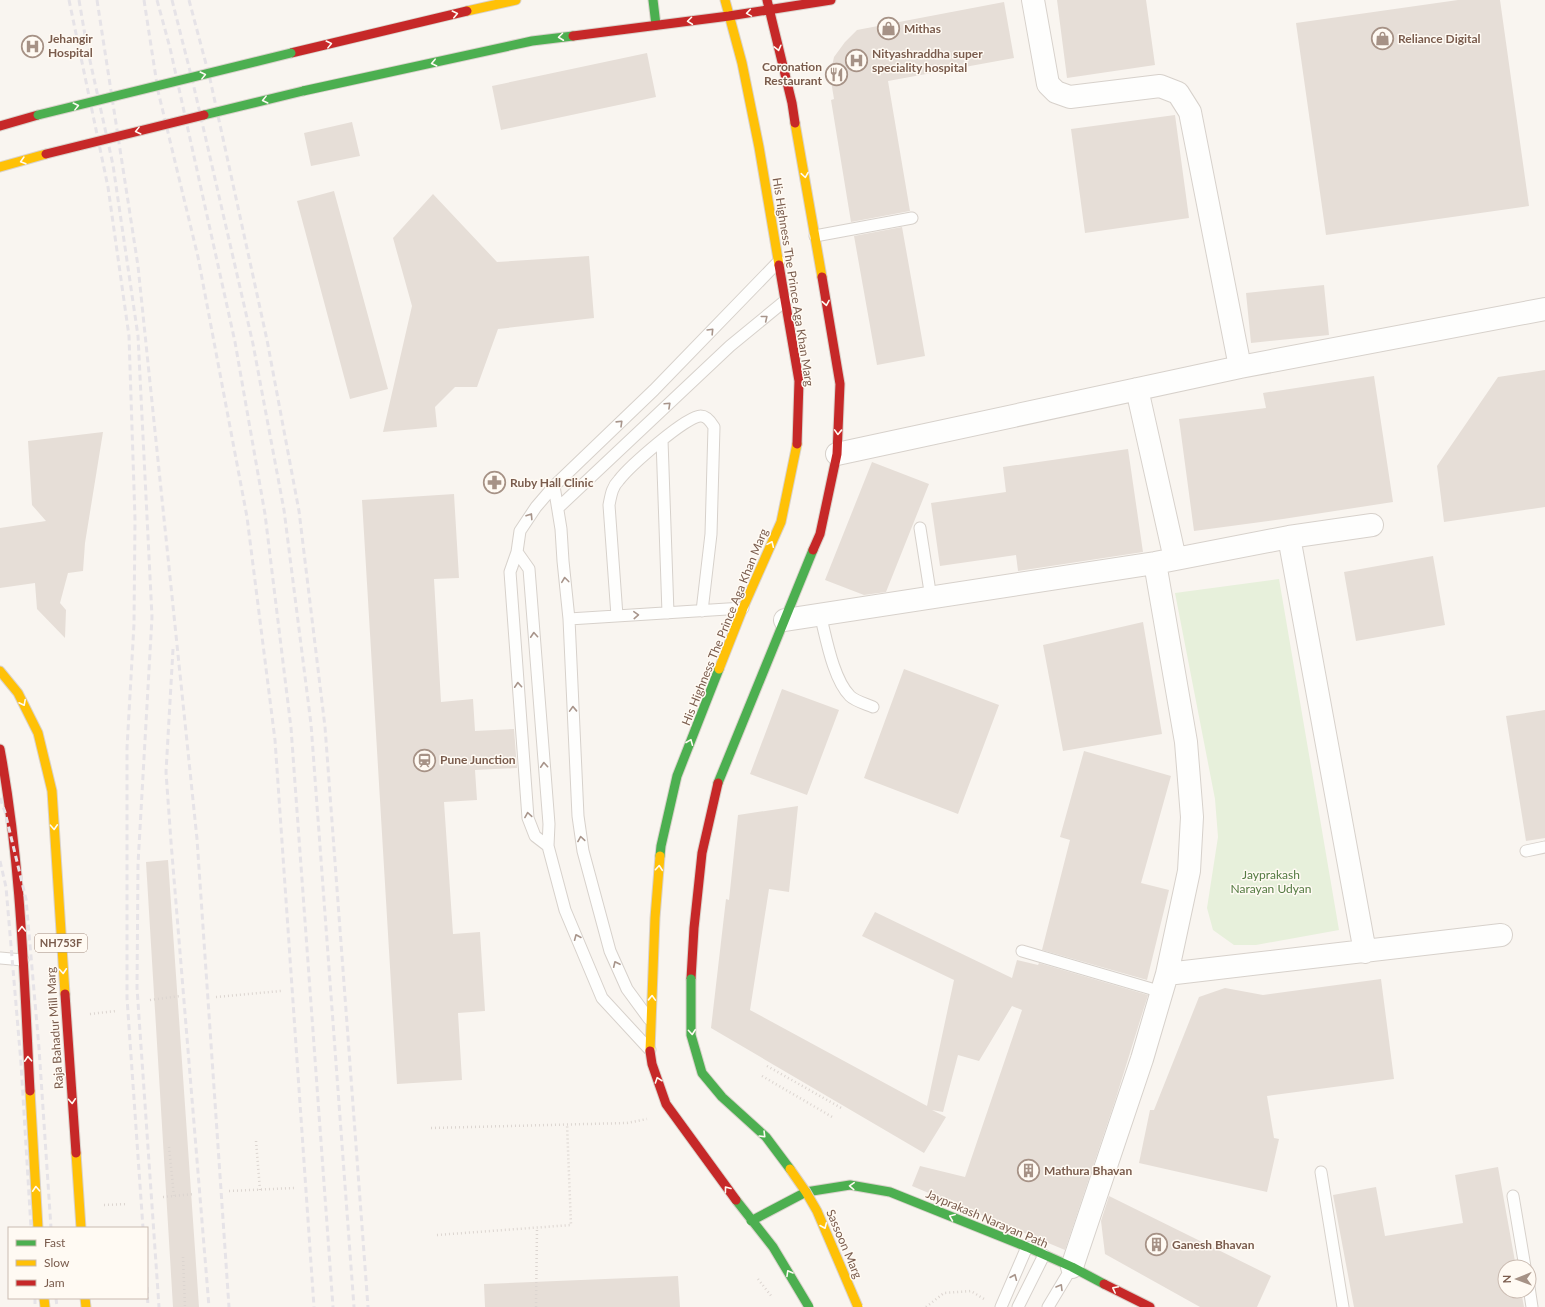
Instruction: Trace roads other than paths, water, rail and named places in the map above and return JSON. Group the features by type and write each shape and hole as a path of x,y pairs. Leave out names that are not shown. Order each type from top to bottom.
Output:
{"main road":[{"path":"0,126 38,115 291,53 516,0"},
{"path":"653,0 656,25"},
{"name":"His Highness The Prince Aga Khan Marg","path":"725,0 742,63 760,147 800,380 797,449 781,522 743,608 677,776 661,846 655,918 650,1051 652,1064 666,1104 750,1221"},
{"path":"767,0 792,103 840,384 837,454 820,534 716,788 702,853 694,928 691,979 691,1035 702,1073 722,1097 766,1136 806,1192"},
{"path":"0,167 46,154 303,91 532,41 729,16 831,0"},
{"name":"Raja Bahadur Mill Marg","path":"0,671 18,693 38,732 52,791 81,1227"},
{"name":"NH753F","path":"0,749 4,798 22,923 38,1227"},
{"name":"Jayprakash Narayan Path","path":"750,1221 806,1192 850,1185 890,1192 1027,1247 1150,1307"},
{"name":"Sassoon Marg","path":"806,1192 818,1211 858,1307"},
{"path":"750,1221 774,1247 809,1307"}],"street":[{"path":"1033,0 1048,84 1056,92 1070,97 1160,86 1178,93 1190,112 1240,367"},
{"path":"837,454 1240,367 1545,309"},
{"path":"1072,1268 1142,1059 1164,983 1189,871 1192,817 1186,742 1165,561 1137,389"},
{"path":"786,620 1165,561 1289,537 1372,525"},
{"path":"1289,537 1365,952"},
{"path":"1164,983 1365,952 1502,935"}],"lane":[{"path":"815,236 912,218"},
{"path":"548,846 535,836 528,818 510,572 517,552 520,531 536,507 554,486 654,390 780,260"},
{"path":"558,508 730,346 786,300"},
{"path":"617,616 609,505 612,490 619,480 662,440 694,417 702,416 710,420 714,428 711,534 702,611"},
{"path":"662,440 668,613"},
{"path":"554,486 561,529 569,619 578,816 583,851 610,950 627,989 651,1021"},
{"path":"920,528 931,598"},
{"path":"517,552 529,569 549,824 548,846 565,910 602,998 650,1051"},
{"path":"569,619 743,608"},
{"path":"820,614 831,660 839,679 850,696 873,707"},
{"path":"1526,851 1545,847"},
{"path":"1022,951 1164,983"},
{"path":"0,958 23,960"},
{"path":"1321,1172 1343,1307"},
{"path":"1513,1196 1524,1259"},
{"path":"1001,1307 1027,1247"},
{"path":"1018,1307 1044,1255"},
{"path":"1052,1305 1072,1268"}],"railway":[{"path":"69,0 108,187 129,336 135,519 134,624 127,748 127,998 143,1227"},
{"path":"79,0 87,47 113,165 138,336 152,617 138,864 137,988 159,1307"},
{"path":"97,0 138,266 197,839 229,1307"},
{"path":"144,0 158,91 198,257 247,517 275,740 314,1307"},
{"path":"157,0 170,48 235,342 265,514 291,728 333,1307"},
{"path":"172,0 193,83 253,344 284,510 311,724 354,1307"},
{"path":"189,0 210,79 267,340 299,511 325,727 368,1307"},
{"path":"173,649 166,772 209,1307"},
{"path":"0,798 5,812 26,899 39,1048 51,1227"},
{"path":"0,861 6,887 21,1063 31,1227"},
{"path":"35,1299 35,1307"},
{"path":"56,1299 57,1307"},
{"path":"148,1299 148,1307"}],"place":[{"name":"Mithas","path":"889,29"},
{"name":"Reliance Digital","path":"1382,39"},
{"name":"Jehangir Hospital","path":"32,46"},
{"name":"Nityashraddha super speciality hospital","path":"857,61"},
{"name":"Coronation Restaurant","path":"837,74"},
{"name":"Ruby Hall Clinic","path":"495,483"},
{"name":"Pune Junction","path":"424,760"},
{"name":"Mathura Bhavan","path":"1029,1171"},
{"name":"Ganesh Bhavan","path":"1156,1245"}],"park label":[{"name":"Jayprakash Narayan Udyan","path":"1271,882"}]}
